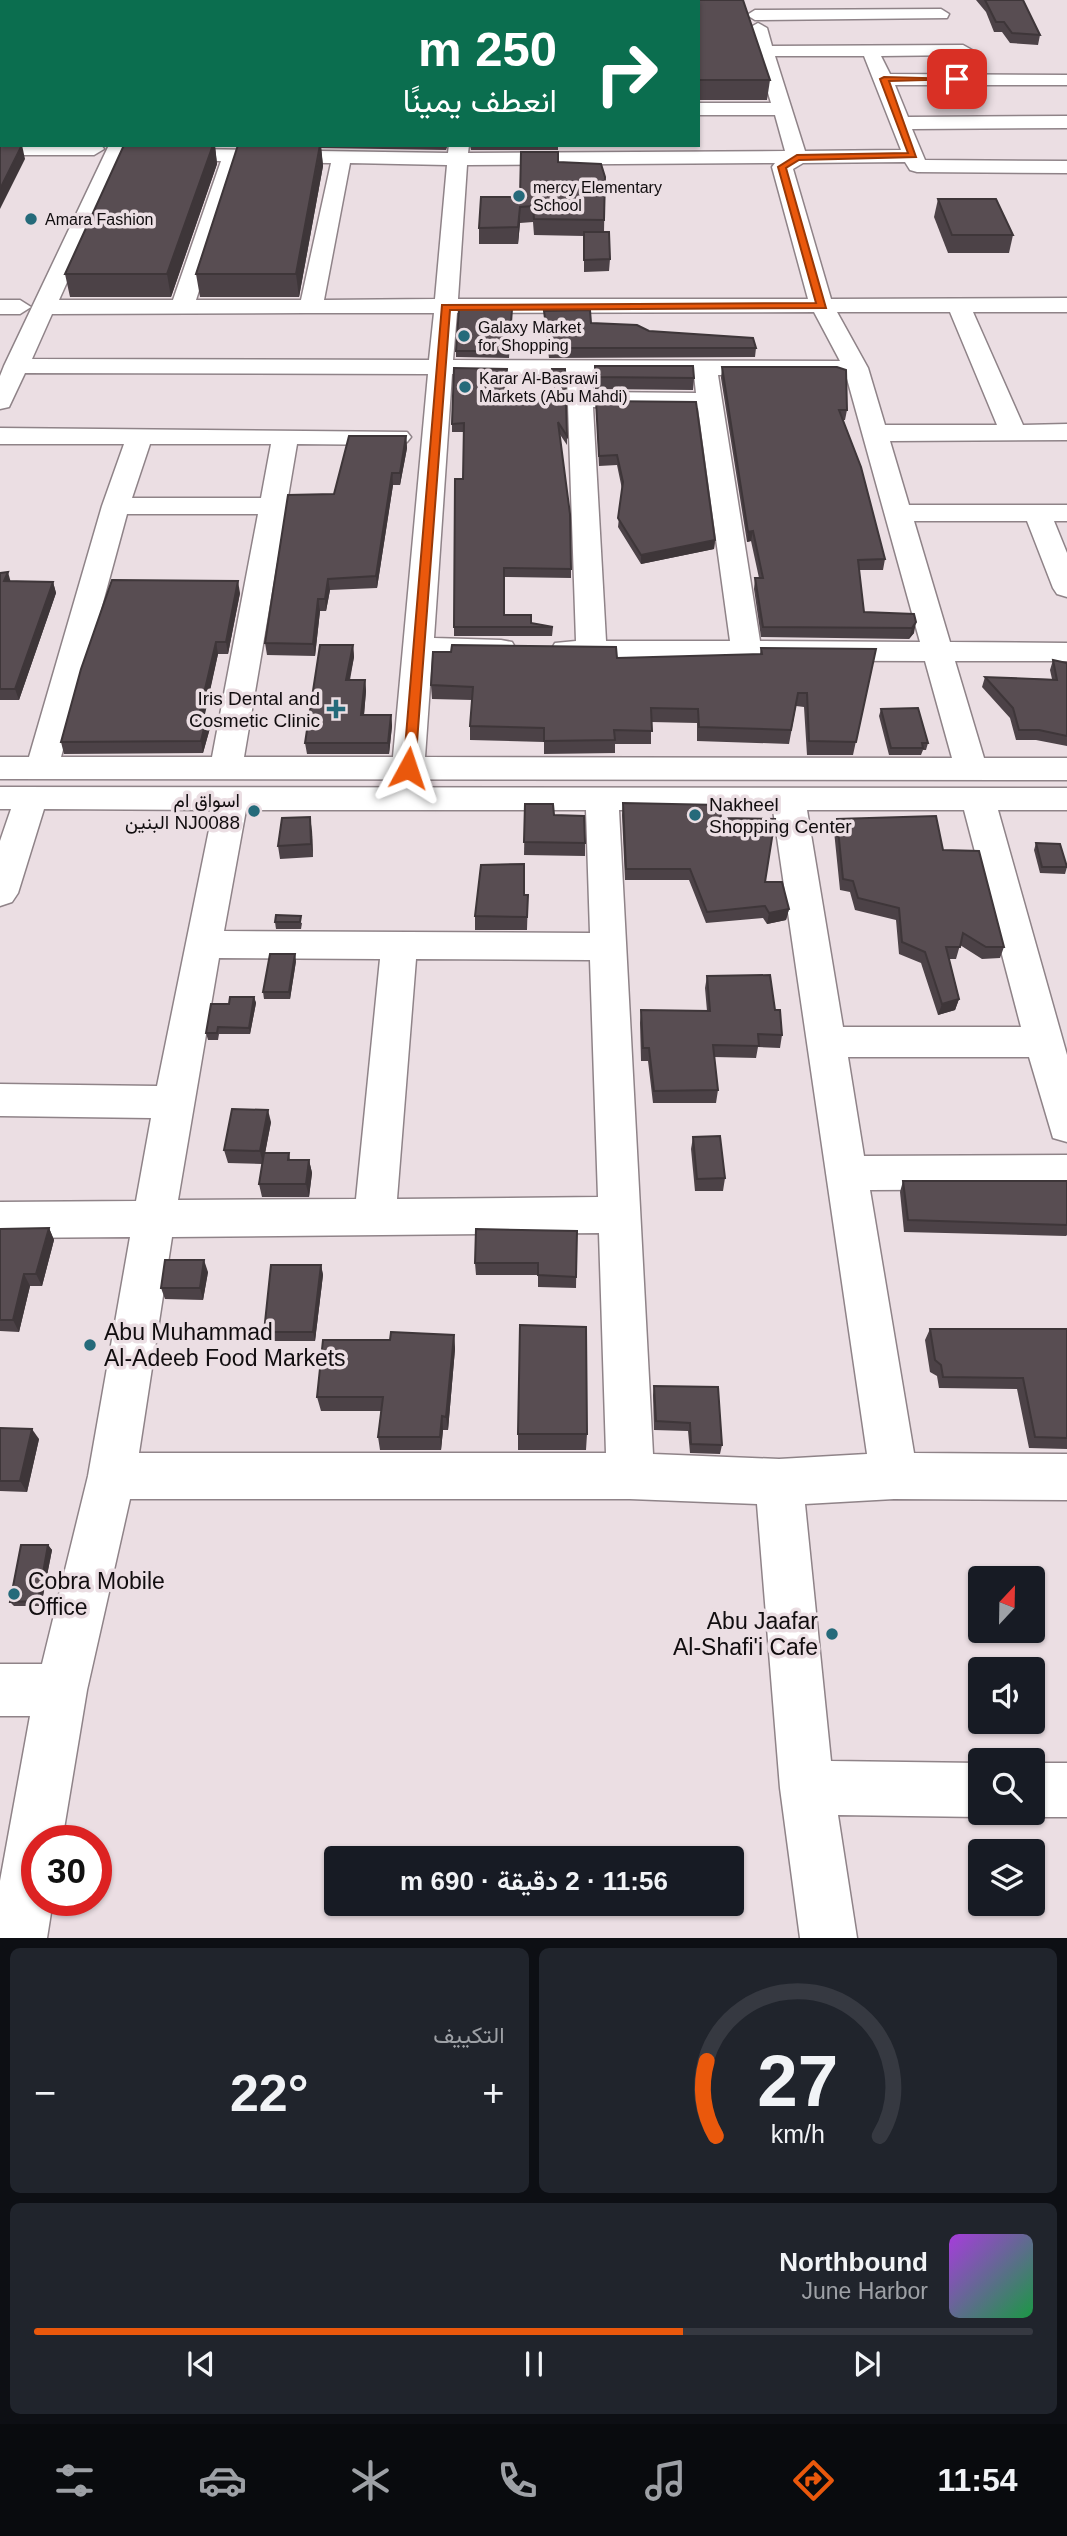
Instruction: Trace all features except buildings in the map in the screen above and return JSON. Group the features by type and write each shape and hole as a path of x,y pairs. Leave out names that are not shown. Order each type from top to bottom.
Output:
{"street":[{"path":"797,158 752,8 937,7 981,79"},
{"path":"765,51 963,50"},
{"path":"870,51 884,79 917,166 1067,167"},
{"path":"884,79 1067,80"},
{"path":"700,109 782,109"},
{"path":"901,123 1067,122"},
{"path":"0,149 106,148 232,157 458,152 797,158 913,156"},
{"path":"43,258 106,148"},
{"path":"10,328 106,148"},
{"path":"408,768 458,152"},
{"path":"311,308 342,156"},
{"path":"182,309 232,157"},
{"path":"797,158 782,167 822,306 856,368 974,784 1067,1126"},
{"path":"0,402 16,366 21,307 31,283"},
{"path":"21,307 182,309 1067,305"},
{"path":"960,306 1013,432"},
{"path":"16,366 856,368"},
{"path":"579,367 590,651"},
{"path":"705,367 746,651"},
{"path":"581,400 708,401"},
{"path":"874,433 1067,432"},
{"path":"0,436 435,437"},
{"path":"0,893 24,788 140,436"},
{"path":"18,1937 61,1690 112,1476 173,1101 203,944 285,437"},
{"path":"116,506 272,506"},
{"path":"897,513 1067,513"},
{"path":"1037,513 1065,578"},
{"path":"418,647 590,651 1067,652"},
{"path":"0,768 24,788 229,783 408,768 1020,784 1067,769"},
{"path":"229,783 602,798 789,798 974,784"},
{"path":"1020,784 1067,799"},
{"path":"602,798 630,1476"},
{"path":"789,798 894,1476"},
{"path":"203,944 608,947"},
{"path":"375,1216 399,946"},
{"path":"828,1042 1044,1042"},
{"path":"0,1100 173,1101"},
{"path":"848,1173 1067,1172"},
{"path":"0,1220 619,1215"},
{"path":"112,1476 630,1476 779,1482 894,1476 1067,1477"},
{"path":"779,1482 807,1788 829,1937"},
{"path":"0,1690 61,1690"},
{"path":"807,1788 968,1790"},
{"path":"1045,1790 1067,1790"}],"place":[{"name":"mercy Elementary School","path":"519,196"},
{"name":"Amara Fashion","path":"31,219"},
{"name":"Galaxy Market for Shopping","path":"464,336"},
{"name":"Karar Al-Basrawi Markets (Abu Mahdi)","path":"465,387"},
{"name":"Iris Dental and Cosmetic Clinic","path":"336,709"},
{"name":"اسواق ام البنين NJ0088","path":"254,811"},
{"name":"Nakheel Shopping Center","path":"695,815"},
{"name":"Abu Muhammad Al-Adeeb Food Markets","path":"90,1345"},
{"name":"Cobra Mobile Office","path":"14,1594"},
{"name":"Abu Jaafar Al-Shafi'i Cafe","path":"832,1634"}],"route":[{"path":"408,768 446,307 822,306 782,167 797,158 913,156 884,79 957,79"}]}
